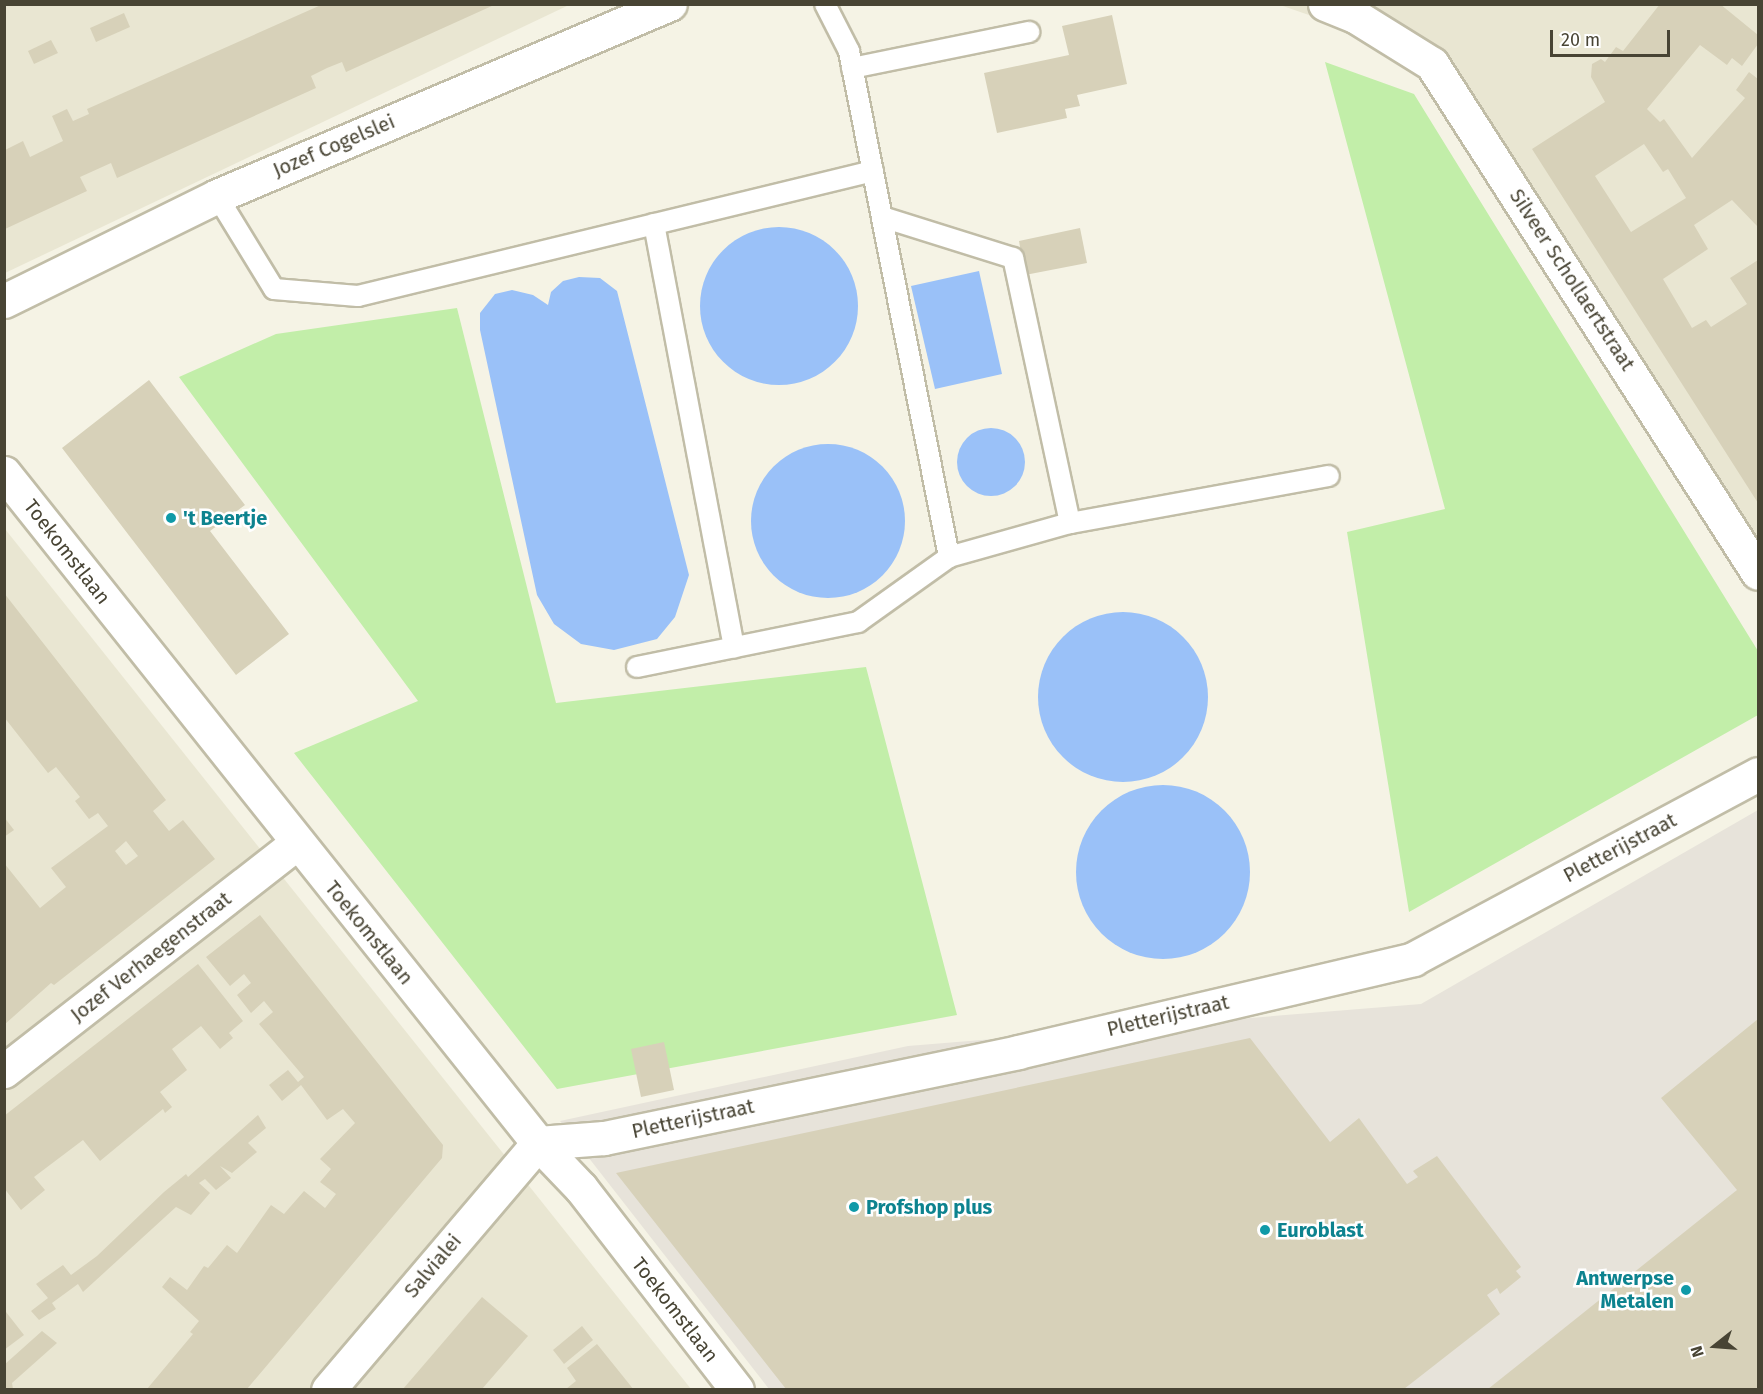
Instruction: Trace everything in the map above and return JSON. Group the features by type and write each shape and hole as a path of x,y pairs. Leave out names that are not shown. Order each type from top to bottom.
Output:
{"street":[{"name":"Jozef Cogelslei","path":"4,301 217,196 670,4"},
{"name":"Silveer Schollaertstraat","path":"1325,4 1367,10 1432,64 1758,573"},
{"name":"Toekomstlaan","path":"4,473 538,1143 581,1188 737,1389"},
{"name":"Pletterijstraat","path":"538,1143 604,1138 1006,1054 1413,959 1758,774"},
{"name":"Jozef Verhaegenstraat","path":"4,1071 297,843"},
{"name":"Salvialei","path":"328,1389 538,1143"}],"lane":[{"path":"825,4 849,51 949,557"},
{"path":"852,68 1029,32"},
{"path":"217,196 274,289 358,296 873,171"},
{"path":"882,217 1013,258 1070,523"},
{"path":"654,224 734,648"},
{"path":"637,668 858,622 949,557 1070,523 1329,476"}],"shaded area":[{"path":"5,5 569,5 5,273"},
{"path":"1280,5 1758,5 1758,545 1453,65"},
{"path":"5,529 691,1389 5,1389"},
{"path":"1758,810 1758,1389 769,1389 560,1121 908,1046 1421,1004"}],"green space":[{"path":"1325,62 1414,94 1758,651 1758,715 1409,912 1347,532 1445,509"},
{"path":"457,308 556,703 866,667 957,1015 557,1089 294,753 418,701 179,377 276,334"}],"water":[{"path":"779,227 809,233 823,240 835,250 845,262 852,276 858,306 852,336 845,350 835,362 823,372 809,379 779,385 749,379 735,372 723,362 713,350 706,336 700,306 706,276 713,262 723,250 735,240 749,233"},
{"path":"979,271 1002,374 935,389 911,286"},
{"path":"579,277 600,278 617,291 689,575 675,617 657,639 614,650 581,644 554,624 537,595 480,330 480,313 495,294 512,290 533,295 548,305 551,292 563,281"},
{"path":"998,428 1010,434 1019,443 1025,455 1023,475 1015,486 998,496 984,496 967,486 959,475 957,455 967,438 978,430"},
{"path":"828,444 843,445 858,450 883,466 899,491 904,506 904,536 899,551 883,576 858,592 843,597 828,598 813,597 798,592 773,576 757,551 752,536 751,521 752,506 757,491 773,466 798,450 813,445"},
{"path":"1123,612 1140,613 1156,618 1183,637 1202,664 1207,680 1207,714 1202,730 1183,757 1156,776 1140,781 1123,782 1106,781 1090,776 1063,757 1044,730 1039,714 1038,697 1039,680 1044,664 1063,637 1090,618 1106,613"},
{"path":"1163,785 1196,792 1211,800 1224,811 1235,824 1243,839 1250,872 1243,905 1235,920 1224,933 1211,944 1196,952 1163,959 1130,952 1115,944 1102,933 1091,920 1083,905 1076,872 1083,839 1091,824 1102,811 1115,800 1130,792"}],"building":[{"path":"1660,4 1720,4 1758,35 1758,44 1742,66 1732,58 1727,65 1700,45 1647,109 1660,122 1664,119 1692,158 1745,98 1736,90 1749,72 1758,79 1758,227 1732,200 1694,225 1708,249 1663,279 1692,328 1706,320 1711,327 1747,304 1730,278 1758,260 1758,503 1532,149 1605,102 1591,77 1592,64 1601,59 1605,62 1616,47 1623,51","holes":["1644,144 1663,172 1668,169 1686,198 1631,232 1595,176"]},
{"path":"321,5 494,5 346,72 342,62 327,68 311,76 316,88 117,178 111,163 80,177 87,191 5,229 5,150 23,141 30,157 63,141 52,116 67,109 73,121 89,114 87,109"},
{"path":"124,13 130,27 96,42 90,28"},
{"path":"1112,15 1127,84 1077,95 1080,106 1065,109 1067,118 997,133 984,73 1069,55 1062,26"},
{"path":"51,40 58,53 34,64 28,51"},
{"path":"1080,228 1087,263 1025,275 1019,241"},
{"name":"'t Beertje","path":"149,380 245,505 210,531 289,634 236,675 62,448"},
{"path":"4,593 166,800 153,811 169,831 183,820 215,859 54,985 51,983 4,1025 4,863 40,908 66,887 51,868 108,826 98,813 89,819 75,801 80,797 56,767 48,773 4,717","holes":["126,841 138,856 126,865 115,851"]},
{"path":"4,817 14,830 4,837"},
{"path":"260,915 443,1145 442,1158 247,1389 147,1389 193,1334 190,1332 199,1321 162,1287 170,1277 187,1290 204,1266 208,1268 227,1245 237,1253 271,1205 284,1214 304,1191 325,1208 336,1194 320,1182 331,1169 320,1159 355,1123 343,1109 327,1120 301,1085 282,1101 269,1085 288,1070 298,1082 304,1077 259,1024 273,1012 264,1001 251,1013 237,995 251,983 244,974 230,986 206,957"},
{"path":"198,964 243,1021 229,1033 233,1038 220,1049 201,1026 172,1049 187,1070 160,1092 172,1107 165,1113 163,1109 100,1161 83,1140 34,1177 45,1190 21,1210 4,1188 4,1116"},
{"name":"Antwerpse Metalen","path":"1758,1019 1758,1389 1488,1389 1737,1190 1661,1098"},
{"path":"1250,1038 1330,1142 1359,1118 1407,1184 1418,1177 1413,1171 1437,1156 1521,1267 1516,1271 1521,1277 1500,1294 1497,1288 1487,1295 1500,1314 1404,1389 786,1389 616,1173"},
{"path":"664,1042 674,1090 641,1097 631,1049"},
{"path":"258,1115 266,1128 248,1143 257,1152 232,1173 220,1166 231,1178 216,1190 205,1179 199,1183 210,1193 191,1215 176,1207 83,1292 78,1284 52,1303 56,1309 39,1320 31,1311 48,1298 36,1284 63,1265 71,1275 97,1256 164,1192 186,1174 188,1177"},
{"path":"482,1297 528,1336 482,1389 403,1389"},
{"path":"6,1312 24,1335 4,1350 4,1313"},
{"path":"582,1326 593,1340 564,1364 553,1350"},
{"path":"42,1331 57,1343 12,1383 13,1389 4,1389 4,1365"},
{"path":"597,1344 633,1389 566,1389 576,1381 567,1368"}],"place":[{"name":"'t Beertje","path":"171,518"},
{"name":"Profshop plus","path":"854,1207"},
{"name":"Euroblast","path":"1265,1230"},
{"name":"Antwerpse Metalen","path":"1686,1290"}]}
